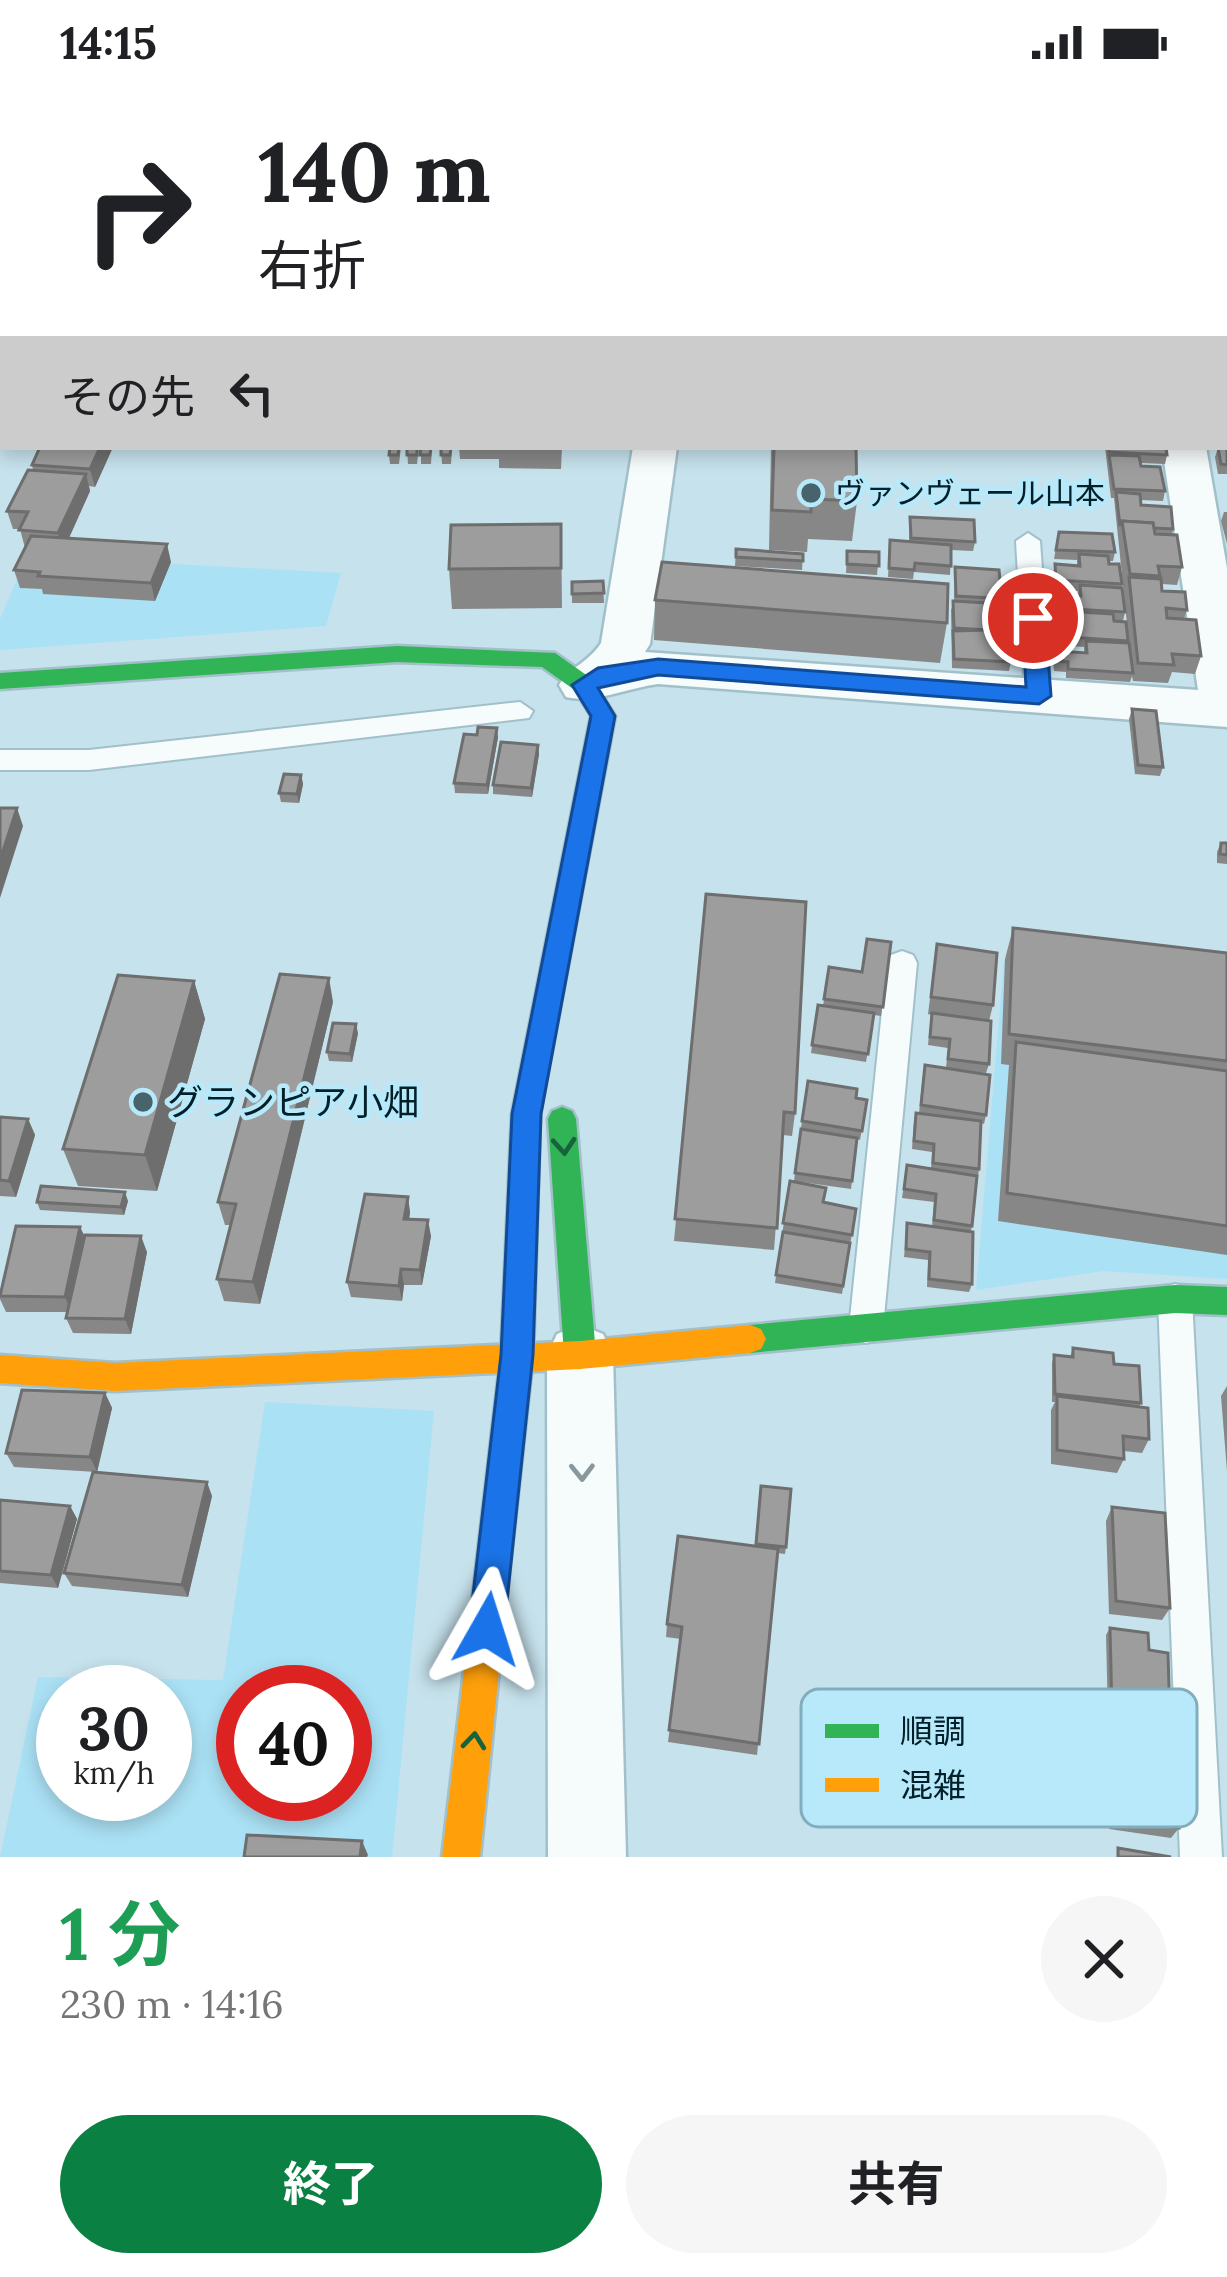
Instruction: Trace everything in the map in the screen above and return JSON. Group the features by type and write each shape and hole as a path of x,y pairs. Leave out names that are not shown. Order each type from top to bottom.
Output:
{"street":[{"path":"595,679 625,644 656,450"},
{"path":"0,681 397,654 547,659 595,679 658,667 1226,710 1184,450"},
{"path":"587,1857 526,1114 603,716 595,679"},
{"path":"461,1857 549,1355 560,1090 552,987"},
{"path":"0,1369 115,1377 549,1355 1175,1299 1227,1301"}],"lane":[{"path":"1028,541 1039,696"},
{"path":"0,760 89,760 520,711"},
{"path":"866,1328 902,963"},
{"path":"1175,1299 1193,1689"},
{"path":"1197,1771 1201,1857"}],"shaded area":[{"path":"27,556 341,573 326,626 0,650 0,619"},
{"path":"1004,960 1227,981 1227,1279 1104,1271 976,1290"},
{"path":"265,1402 434,1411 392,1857 0,1857 36,1686 36,1821 192,1821 192,1679 216,1680 216,1821 372,1821 372,1665 225,1665"}],"building":[{"path":"39,450 99,450 90,469 32,465"},
{"path":"774,450 856,450 857,501 811,499 811,512 772,510"},
{"path":"1166,450 1167,455 1109,452"},
{"path":"1218,450 1227,450 1227,465 1221,464"},
{"path":"1109,455 1139,456 1141,466 1160,467 1165,491 1114,489"},
{"path":"28,470 86,474 58,533 19,530 28,512 7,511"},
{"path":"1116,492 1140,494 1141,505 1171,507 1173,529 1122,521 1120,526"},
{"path":"910,517 974,520 975,542 911,538"},
{"path":"1122,521 1153,523 1155,534 1177,535 1182,567 1158,566 1160,576 1130,574"},
{"path":"561,524 561,568 449,569 451,525"},
{"path":"1059,532 1112,534 1115,552 1056,550"},
{"path":"31,536 167,544 151,583 38,576 40,572 14,570"},
{"path":"890,540 951,545 951,566 915,563 914,570 889,568"},
{"path":"736,549 803,554 803,561 736,557"},
{"path":"847,551 879,552 879,566 847,564"},
{"path":"1079,554 1108,556 1109,564 1119,564 1122,584 1056,580 1055,564 1080,566"},
{"path":"662,562 948,584 947,623 655,600"},
{"path":"955,567 999,570 1001,590 1008,590 1009,599 956,596"},
{"path":"1129,577 1161,579 1162,591 1185,592 1187,610 1166,608 1167,618 1196,620 1201,656 1172,654 1174,665 1138,663"},
{"path":"603,581 604,593 572,594 572,582"},
{"path":"1080,585 1122,588 1125,612 1055,608 1055,595 1081,596"},
{"path":"953,601 988,603 988,612 1012,613 1014,632 994,631 995,642 1010,643 1011,662 954,659 953,631 988,630 954,628"},
{"path":"1079,612 1113,614 1114,621 1126,622 1128,641 1054,636 1053,620 1080,622"},
{"path":"1086,641 1129,643 1133,673 1068,669 1068,662 1056,661 1056,651 1087,653"},
{"path":"1132,709 1156,711 1163,767 1138,765"},
{"path":"478,727 497,728 487,785 454,783 464,734 477,735"},
{"path":"501,742 538,745 531,788 493,785"},
{"path":"284,774 301,775 297,794 279,793"},
{"path":"0,808 17,808 0,860"},
{"path":"706,894 806,902 795,1113 784,1112 777,1228 675,1219"},
{"path":"1013,928 1227,953 1227,1061 1009,1034"},
{"path":"867,939 891,942 883,1007 824,999 829,967 862,972"},
{"path":"937,944 997,953 993,1005 931,997"},
{"path":"280,974 329,978 253,1282 217,1279 236,1204 218,1202"},
{"path":"118,975 194,981 145,1155 63,1149"},
{"path":"818,1005 874,1013 868,1054 812,1045"},
{"path":"932,1013 991,1021 989,1064 948,1059 950,1039 930,1037"},
{"path":"333,1023 356,1024 350,1054 327,1052"},
{"path":"1016,1042 1227,1071 1227,1226 1007,1193"},
{"path":"925,1065 990,1075 986,1115 921,1105"},
{"path":"808,1081 857,1089 856,1098 867,1100 862,1131 802,1121"},
{"path":"916,1113 981,1121 979,1169 933,1163 934,1144 914,1141"},
{"path":"0,1117 28,1119 9,1181 0,1180"},
{"path":"801,1129 857,1138 852,1181 795,1173"},
{"path":"907,1165 977,1176 972,1226 934,1220 936,1194 904,1189"},
{"path":"790,1181 826,1188 823,1202 856,1209 852,1235 783,1223"},
{"path":"41,1186 125,1192 121,1207 37,1202"},
{"path":"365,1194 408,1197 404,1219 428,1220 420,1270 401,1269 399,1286 347,1282"},
{"path":"907,1223 973,1232 972,1284 929,1279 930,1252 906,1249"},
{"path":"16,1226 80,1227 65,1297 0,1296"},
{"path":"783,1232 850,1243 843,1286 776,1275"},
{"path":"85,1235 141,1236 125,1319 66,1318"},
{"path":"1073,1348 1113,1353 1114,1364 1139,1366 1141,1403 1055,1394 1054,1355 1073,1357"},
{"path":"22,1390 105,1393 90,1457 6,1453"},
{"path":"1057,1396 1148,1408 1149,1439 1123,1436 1124,1459 1057,1450"},
{"path":"93,1472 207,1482 182,1585 64,1573"},
{"path":"761,1486 791,1489 786,1547 756,1544"},
{"path":"0,1500 70,1506 51,1575 0,1571"},
{"path":"1112,1507 1165,1513 1170,1608 1116,1601"},
{"path":"678,1536 778,1549 759,1744 669,1730 682,1627 667,1624"},
{"path":"1110,1628 1148,1633 1149,1650 1168,1653 1169,1689 1111,1689"},
{"path":"247,1835 362,1841 360,1857 244,1857"},
{"path":"1118,1848 1171,1857 1118,1857"}],"traffic: fast":[{"path":"0,681 397,654 547,659 584,685 603,716 526,1114 517,1355 488,1612"},
{"path":"562,1119 580,1355"},
{"path":"750,1339 1175,1299 1227,1301"}],"traffic: slow":[{"path":"0,1369 115,1377 580,1355 750,1339"},
{"path":"461,1857 488,1612"}],"place":[{"name":"ヴァンヴェール山本","path":"811,493"},
{"name":"グランピア小畑","path":"143,1102"}],"route":[{"path":"487,1629 517,1355 526,1114 603,716 584,685 606,674 658,667 1039,696 1033,618"}]}
